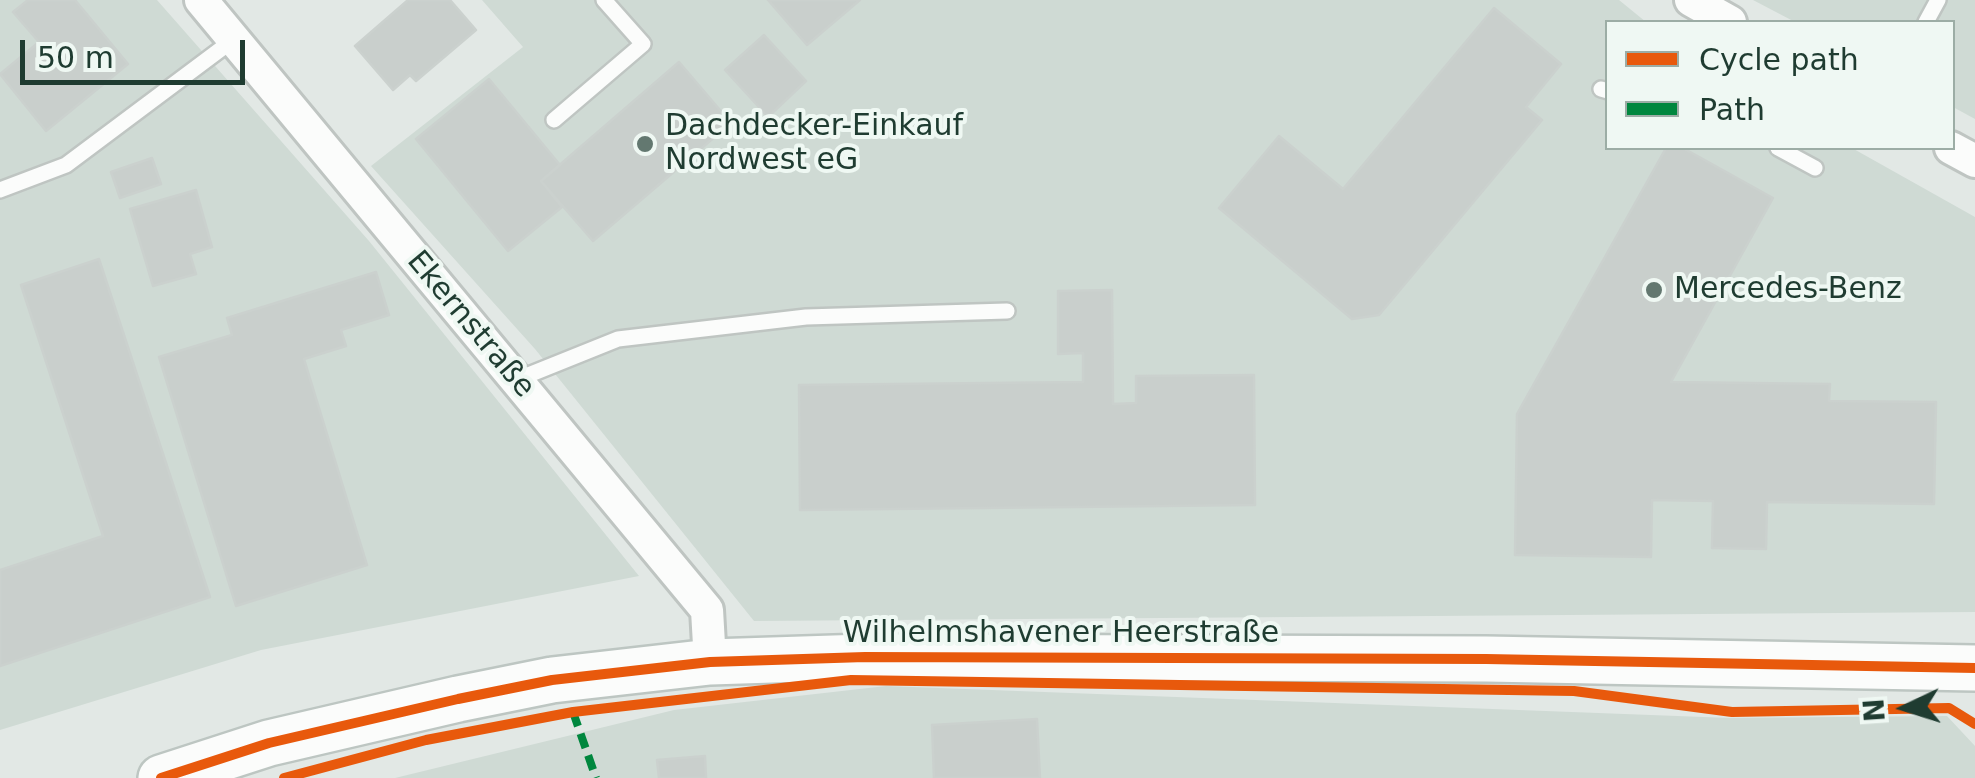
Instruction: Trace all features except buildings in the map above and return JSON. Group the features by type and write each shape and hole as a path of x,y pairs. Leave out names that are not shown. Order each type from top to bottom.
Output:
{"street":[{"name":"Ekernstraße","path":"201,0 707,610 710,662"},
{"path":"1690,0 1726,20"},
{"name":"Wilhelmshavener Heerstraße","path":"161,778 269,743 458,699 572,677 710,662 865,658 1447,659 1975,668"}],"lane":[{"path":"554,120 643,44 604,0"},
{"path":"0,190 66,166 233,40"},
{"path":"1782,150 1815,168"},
{"path":"516,380 618,339 806,317 1007,312"}],"shaded area":[{"path":"0,0 157,0 369,241 639,576 261,650 0,730"},
{"path":"482,0 1619,0 1644,20 1605,20 1605,150 1856,150 1975,217 1975,612 754,621 535,349 371,166 523,47"},
{"path":"1753,0 1975,0 1975,119 1955,108 1955,20 1791,20"},
{"path":"886,686 1730,718 1947,716 1975,746 1975,778 395,778 674,710"}],"marked path":[{"path":"573,712 596,778"}],"cycle path":[{"path":"161,778 269,743 458,699 552,680 710,662 865,657 1486,659 1975,668"},
{"path":"284,778 426,740 573,712 851,680 1574,691 1732,712 1949,708 1975,724"}],"place":[{"name":"Dachdecker-Einkauf Nordwest eG","path":"645,144"},
{"name":"Mercedes-Benz","path":"1654,290"}]}
